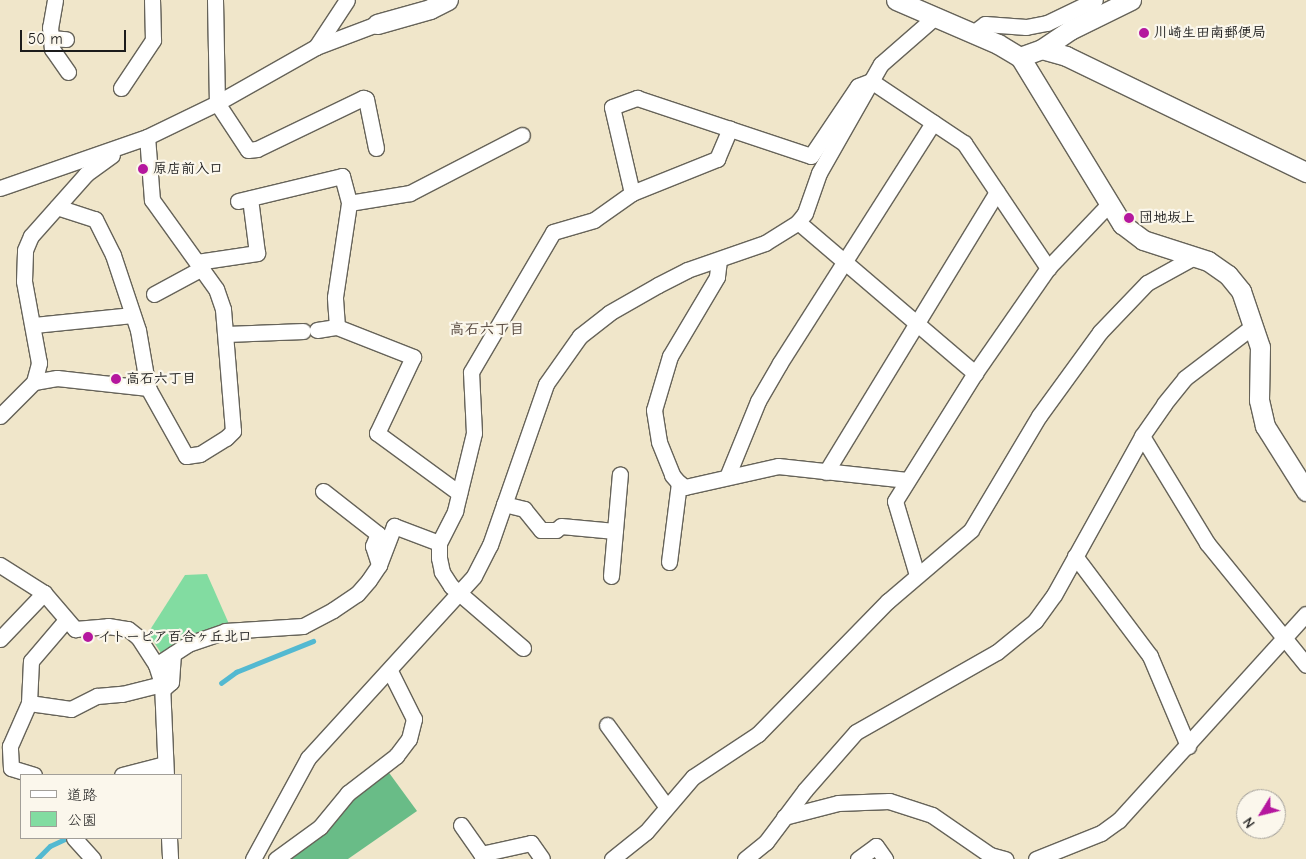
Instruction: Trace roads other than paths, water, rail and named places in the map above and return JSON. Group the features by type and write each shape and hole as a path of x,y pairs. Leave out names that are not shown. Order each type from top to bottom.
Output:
{"street":[{"path":"55,0 50,38 52,49 68,72"},
{"path":"120,88 152,40 152,0"},
{"path":"215,0 217,103 248,150 257,150 363,98 376,148"},
{"path":"316,47 347,0"},
{"path":"0,188 147,137 217,103 316,47 377,24 430,9 448,0"},
{"path":"896,0 973,33 1020,57 1122,224 1143,240 1208,261 1228,275 1241,291 1260,347 1260,414 1306,491"},
{"path":"973,33 985,24 1026,27 1047,23 1095,0"},
{"path":"1020,57 1042,49 1070,30 1131,0"},
{"path":"254,859 308,758 338,722 390,671 461,594 490,545 546,384 580,336 609,313 658,285 687,270 764,243 798,222 805,213 819,173 881,64 936,16"},
{"path":"50,38 66,39"},
{"path":"1042,49 1066,56 1306,172"},
{"path":"870,81 964,143 1048,268"},
{"path":"632,194 612,107 637,98 811,156 858,86 870,81"},
{"path":"727,477 758,401 933,123"},
{"path":"523,648 461,594 442,572 439,543 455,511 474,434 471,372 553,232 594,220 632,194 717,159 730,129"},
{"path":"349,203 410,192 522,135"},
{"path":"57,207 95,219 114,255 132,315 148,388 186,456 200,454 226,438 233,431 227,334 216,289 152,200 147,137"},
{"path":"0,416 34,382 39,363 34,325 24,281 25,250 31,236 86,174 126,145"},
{"path":"154,294 199,265 257,253 244,200 342,176 349,203 335,297 337,327"},
{"path":"826,472 997,192"},
{"path":"917,575 895,501 975,373 1048,268 1109,204"},
{"path":"798,222 975,373"},
{"path":"612,859 646,832 666,806 693,777 758,734 917,575 971,530 1039,416 1100,332 1147,284 1194,257"},
{"path":"719,260 717,277 670,356 654,410 660,442 672,475 685,487 778,466 907,480"},
{"path":"34,325 132,315"},
{"path":"745,859 766,842 784,817 856,732 1017,638 1035,621 1075,556 1142,436 1185,378 1252,326"},
{"path":"227,334 310,331 337,327 413,357 377,433 459,493"},
{"path":"34,382 57,378 148,388"},
{"path":"1142,436 1207,542 1306,665"},
{"path":"611,576 620,474"},
{"path":"670,562 679,483"},
{"path":"323,491 378,534 373,546 379,564"},
{"path":"504,504 524,509 542,530 556,530 561,526 615,532"},
{"path":"156,665 188,644 225,631 303,626 357,594 379,564 394,526 439,543"},
{"path":"1075,556 1150,656 1188,746"},
{"path":"0,566 44,593 75,629 108,626 128,629 138,637 156,665 162,687 166,770 131,774"},
{"path":"0,639 44,593"},
{"path":"1036,859 1101,833 1148,791 1306,614"},
{"path":"31,774 11,768 10,746 28,703 31,661 66,620"},
{"path":"28,703 71,709 97,696 162,687 172,682 173,654"},
{"path":"276,859 320,827 348,793 396,756 409,739 414,719 390,671"},
{"path":"607,725 666,806"},
{"path":"784,817 838,803 889,801 932,816 990,855 1005,859"},
{"path":"461,824 481,854 531,843 542,859"},
{"path":"75,839 93,859"},
{"path":"169,839 170,859"},
{"path":"858,859 876,846 885,859"}],"waterway":[{"path":"221,683 236,672 313,641"},
{"path":"37,859 50,846 65,839"}],"place":[{"name":"川崎生田南郵便局","path":"1144,33"},
{"name":"原店前入口","path":"143,169"},
{"name":"団地坂上","path":"1129,218"},
{"name":"高石六丁目","path":"116,379"},
{"name":"イトーピア百合ヶ丘北口","path":"88,637"}],"district":[{"name":"高石六丁目","path":"487,330"}]}
